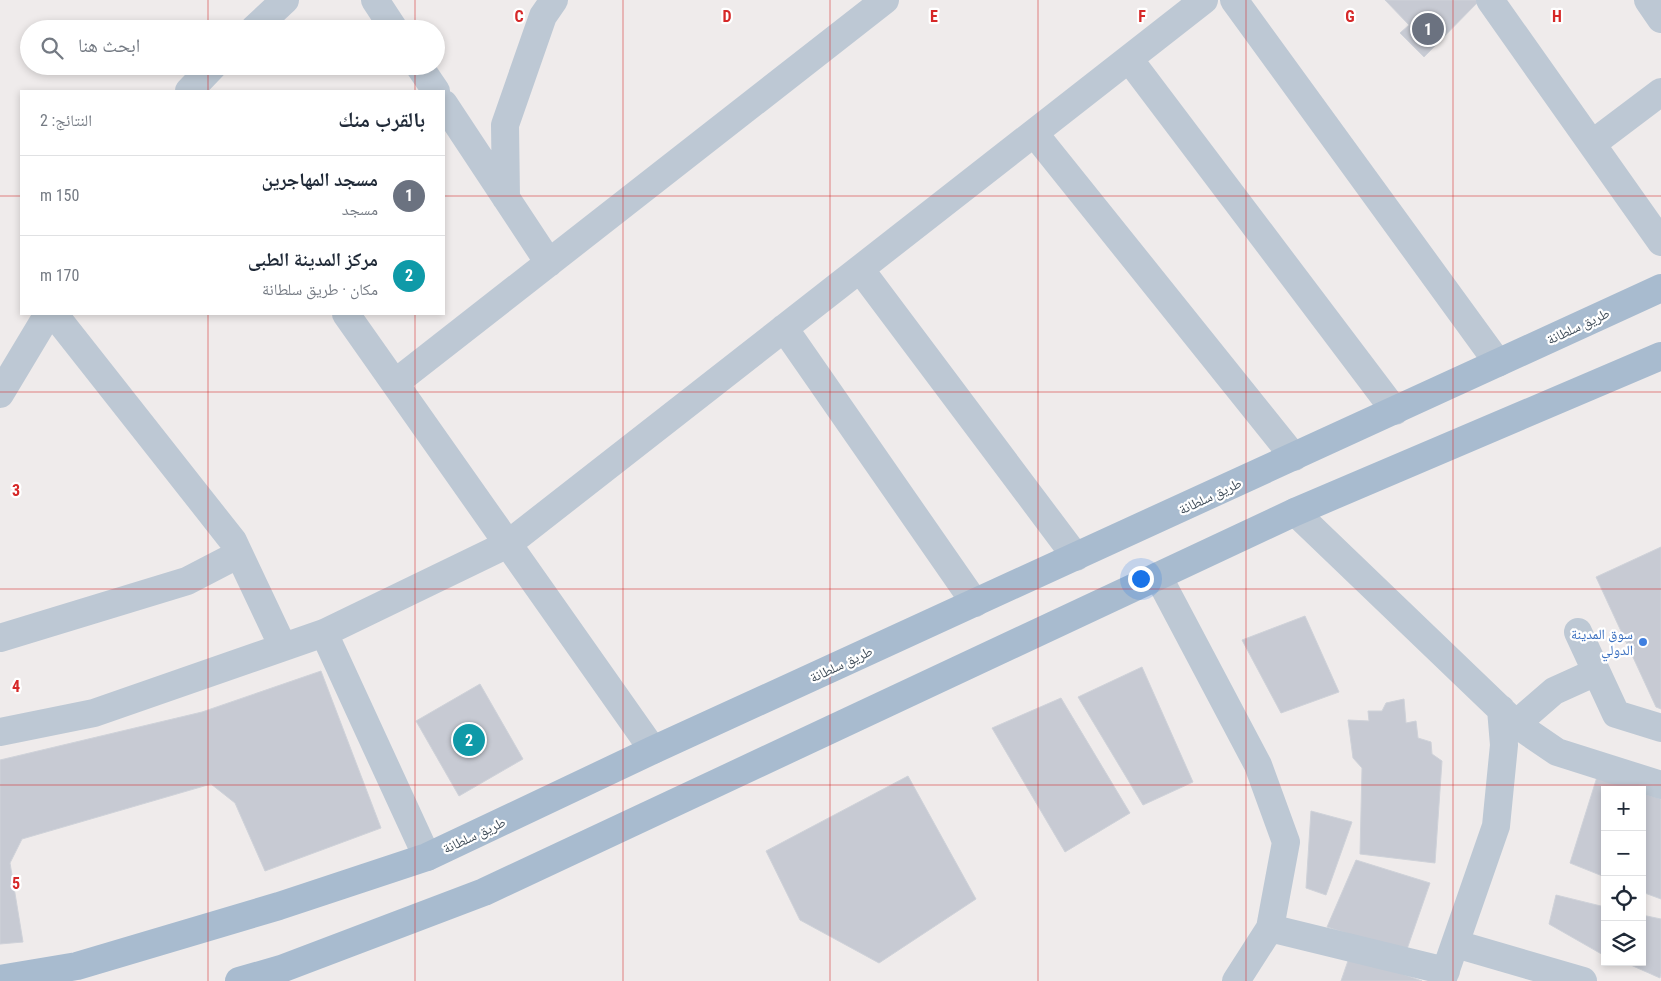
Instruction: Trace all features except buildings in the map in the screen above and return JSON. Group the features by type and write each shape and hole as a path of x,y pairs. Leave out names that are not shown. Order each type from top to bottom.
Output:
{"main road":[{"name":"طريق سلطانة","path":"0,979 77,966 279,906 427,857 653,750 1661,288"},
{"path":"241,981 280,969 484,892 1295,512 1661,356"}],"street":[{"path":"264,20 285,0"},
{"path":"375,0 388,20"},
{"path":"506,198 505,125 543,16 554,0"},
{"path":"395,383 885,0"},
{"path":"0,732 94,713 324,633 508,544 1204,0"},
{"path":"1234,0 1498,363"},
{"path":"1490,0 1661,242"},
{"path":"1648,0 1661,19"},
{"path":"1129,59 1395,411"},
{"path":"190,90 204,75"},
{"path":"425,75 435,90"},
{"path":"1592,144 1661,92"},
{"path":"445,106 549,263"},
{"path":"1034,133 1294,457"},
{"path":"860,269 1076,557"},
{"path":"0,394 47,315"},
{"path":"55,315 233,540 283,647"},
{"path":"347,315 653,750"},
{"path":"784,328 975,603"},
{"path":"1295,512 1508,717 1556,752 1661,786"},
{"path":"0,638 188,581 239,554"},
{"path":"1158,576 1258,765 1286,842 1270,928 1236,981"},
{"path":"1578,632 1616,714 1661,728"},
{"path":"324,633 427,857"},
{"path":"1508,717 1554,691 1596,672"},
{"path":"1270,928 1444,976 1496,826 1508,717"},
{"path":"1456,944 1583,981"}],"place":[{"name":"مسجد المهاجرين","path":"1428,29"},
{"name":"سوق المدينة الدولي","path":"1643,642"},
{"name":"مرکز المدینة الطبی","path":"469,740"}]}
